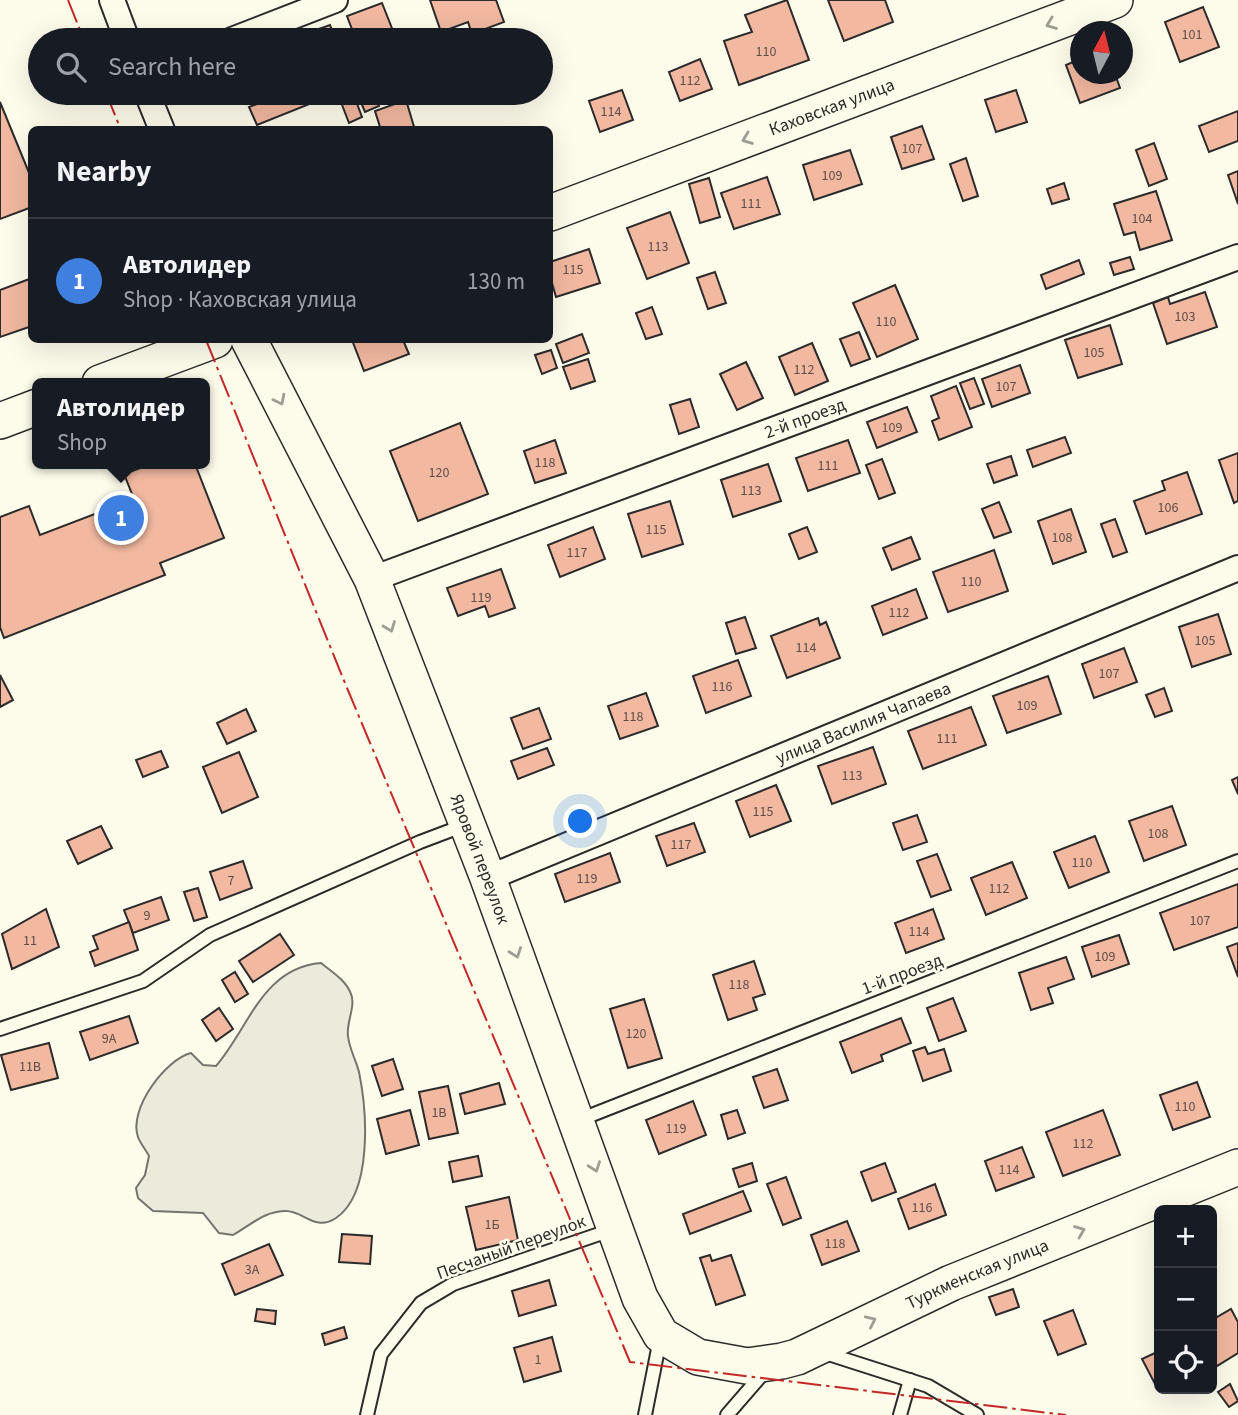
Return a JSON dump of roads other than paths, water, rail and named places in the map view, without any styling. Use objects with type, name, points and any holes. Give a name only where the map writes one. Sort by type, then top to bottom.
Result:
[{"type":"main road","name":"Каховская улица","points":[[553,212],[1115,0]]},
{"type":"main road","points":[[113,378],[207,343]]},
{"type":"main road","name":"Яровой переулок","points":[[251,343],[372,579],[488,878],[578,1120],[640,1298],[661,1335],[698,1357],[714,1362]]},
{"type":"main road","points":[[0,421],[32,409]]},
{"type":"main road","name":"Туркменская улица","points":[[714,1362],[747,1366],[772,1363],[811,1349],[951,1283],[1238,1167]]},
{"type":"street","points":[[112,0],[122,28]]},
{"type":"street","points":[[263,28],[335,0]]},
{"type":"street","points":[[152,105],[160,126]]},
{"type":"street","name":"2-й проезд","points":[[372,579],[1238,257]]},
{"type":"street","name":"улица Василия Чапаева","points":[[488,878],[1238,568]]},
{"type":"lane","points":[[0,1029],[143,981],[209,935],[420,842],[466,825]]},
{"type":"lane","name":"1-й проезд","points":[[578,1120],[1238,861]]},
{"type":"lane","name":"Песчаный переулок","points":[[367,1415],[381,1354],[421,1303],[453,1284],[617,1228]]},
{"type":"lane","points":[[645,1415],[661,1335]]},
{"type":"lane","points":[[811,1349],[910,1380],[941,1393],[976,1415]]},
{"type":"lane","points":[[727,1415],[772,1363]]},
{"type":"lane","points":[[900,1415],[910,1380]]},
{"type":"place","name":"Автолидер","points":[[121,518]]}]
